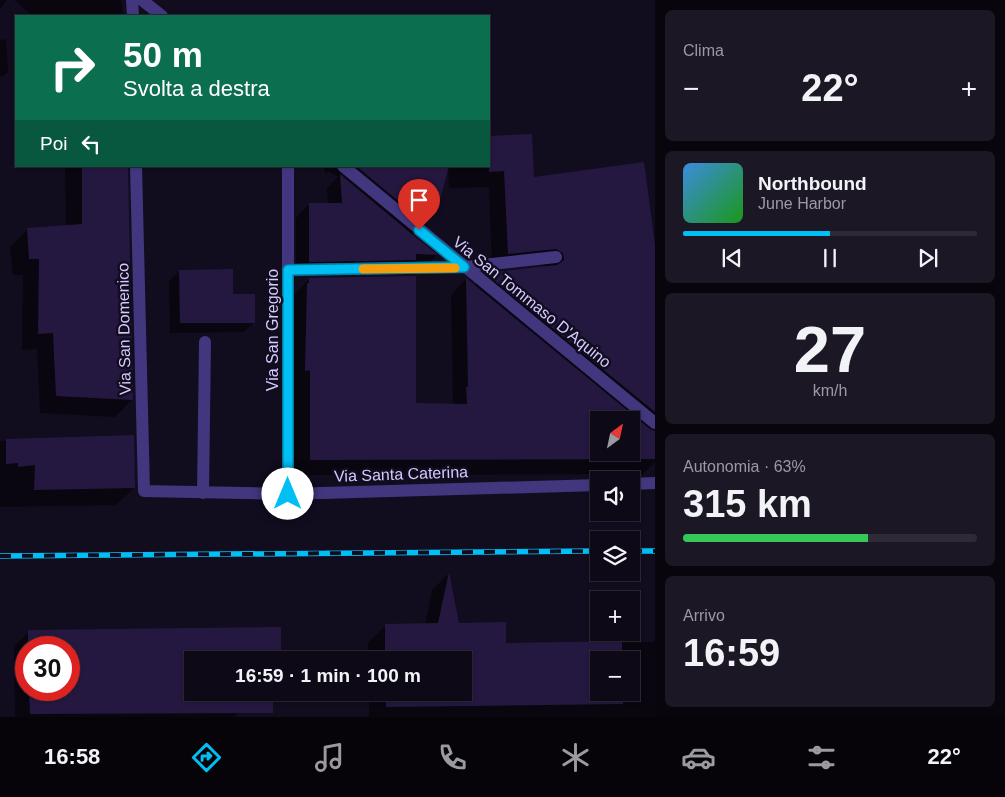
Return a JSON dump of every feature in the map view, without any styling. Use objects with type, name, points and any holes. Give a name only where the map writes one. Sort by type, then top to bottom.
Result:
[{"type":"street","points":[[132,0],[133,15]]},
{"type":"street","points":[[142,0],[161,15]]},
{"type":"street","name":"Via San Domenico","points":[[136,167],[144,491]]},
{"type":"street","name":"Via San Gregorio","points":[[288,167],[288,494]]},
{"type":"street","name":"Via San Tommaso D'Aquino","points":[[344,167],[655,423]]},
{"type":"street","points":[[288,270],[464,267],[556,257]]},
{"type":"street","points":[[203,493],[205,342]]},
{"type":"street","points":[[640,484],[655,483]]},
{"type":"street","name":"Via Santa Caterina","points":[[144,491],[288,494],[590,485]]},
{"type":"building","points":[[532,134],[534,177],[644,162],[655,245],[655,412],[485,273],[557,265],[564,260],[563,253],[556,249],[508,254],[504,171],[489,172],[490,136]]},
{"type":"building","points":[[82,167],[128,167],[133,400],[56,396],[53,333],[38,334],[39,259],[29,259],[27,228],[82,224]]},
{"type":"building","points":[[357,167],[449,167],[437,211],[425,223]]},
{"type":"building","points":[[340,174],[438,255],[416,254],[416,260],[309,262],[309,203],[342,203]]},
{"type":"building","points":[[233,269],[233,294],[255,294],[255,323],[180,323],[179,270]]},
{"type":"building","points":[[416,276],[416,403],[467,404],[466,278],[628,411],[590,411],[590,459],[310,460],[310,370],[305,371],[307,283],[309,283],[309,278]]},
{"type":"building","points":[[640,421],[655,431],[655,459],[640,459]]},
{"type":"building","points":[[134,435],[135,488],[34,490],[35,465],[18,467],[18,463],[6,464],[6,439]]},
{"type":"building","points":[[449,572],[459,623],[506,622],[506,643],[622,641],[622,651],[590,651],[590,701],[623,701],[623,704],[386,707],[386,701],[472,701],[472,651],[385,651],[385,624],[438,623]]},
{"type":"building","points":[[281,627],[281,651],[184,651],[184,701],[273,701],[273,713],[30,714],[29,701],[80,701],[80,636],[28,636],[28,630]]},
{"type":"railway","points":[[0,556],[590,551]]},
{"type":"railway","points":[[640,551],[655,551]]},
{"type":"slow traffic","points":[[363,269],[455,268]]},
{"type":"route","points":[[288,494],[288,270],[464,267],[419,230]]}]
